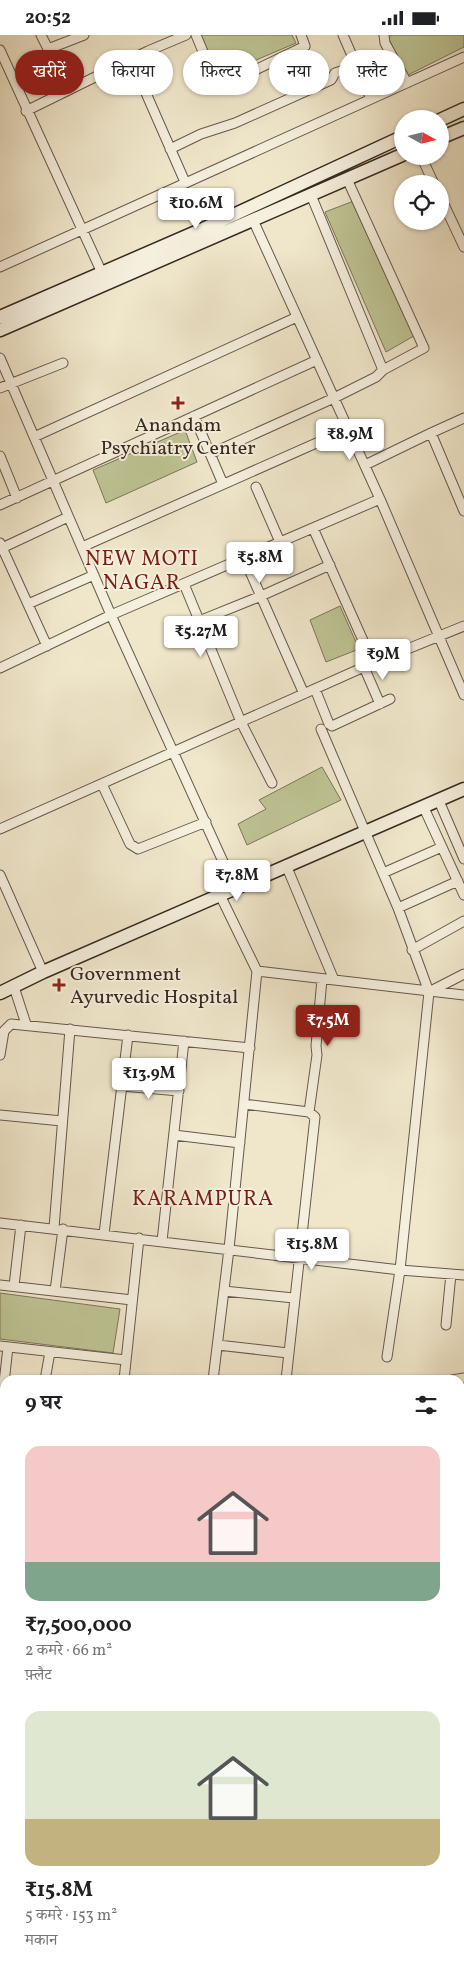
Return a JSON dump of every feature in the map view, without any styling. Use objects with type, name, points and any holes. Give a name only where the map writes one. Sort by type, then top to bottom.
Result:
[{"type":"main road","points":[[449,116],[464,109]]},
{"type":"main road","points":[[449,134],[464,128]]},
{"type":"main road","points":[[0,317],[203,229],[394,141]]},
{"type":"main road","points":[[0,330],[394,158]]},
{"type":"main road","points":[[0,993],[286,865],[424,808],[464,789]]},
{"type":"street","points":[[41,35],[48,49],[84,35]]},
{"type":"street","points":[[152,50],[186,35]]},
{"type":"street","points":[[196,35],[218,88],[305,46],[301,35]]},
{"type":"street","points":[[343,35],[349,50]]},
{"type":"street","points":[[384,35],[386,43],[407,83]]},
{"type":"street","points":[[0,50],[26,111],[102,273]]},
{"type":"street","points":[[0,267],[464,57]]},
{"type":"street","points":[[170,149],[201,134],[235,123],[331,80],[335,73],[339,72]]},
{"type":"street","points":[[26,111],[59,95]]},
{"type":"street","points":[[147,95],[185,182]]},
{"type":"street","points":[[368,95],[370,99]]},
{"type":"street","points":[[210,454],[334,398],[376,377],[383,370],[424,348],[347,179]]},
{"type":"street","points":[[311,195],[383,370]]},
{"type":"street","points":[[449,215],[464,247]]},
{"type":"street","points":[[253,220],[380,499],[464,695]]},
{"type":"street","points":[[34,437],[297,317]]},
{"type":"street","points":[[0,358],[111,615],[235,888]]},
{"type":"street","points":[[0,505],[317,359]]},
{"type":"street","points":[[0,388],[63,363]]},
{"type":"street","points":[[194,417],[223,484]]},
{"type":"street","points":[[364,465],[464,418]]},
{"type":"street","points":[[82,547],[348,429]]},
{"type":"street","points":[[431,433],[464,511]]},
{"type":"street","points":[[0,456],[17,498]]},
{"type":"street","points":[[256,487],[280,542]]},
{"type":"street","points":[[0,668],[111,615],[380,499]]},
{"type":"street","points":[[47,646],[1,545],[68,517]]},
{"type":"street","points":[[313,528],[330,565],[368,665],[380,704]]},
{"type":"street","points":[[244,558],[304,694]]},
{"type":"street","points":[[199,621],[330,565]]},
{"type":"street","points":[[28,604],[94,575]]},
{"type":"street","points":[[184,584],[241,722],[272,783]]},
{"type":"street","points":[[0,829],[368,665],[464,626]]},
{"type":"street","points":[[315,689],[332,726],[390,699]]},
{"type":"street","points":[[321,729],[398,908],[429,992],[400,1270],[387,1357]]},
{"type":"street","points":[[102,784],[130,844],[138,849],[206,822]]},
{"type":"street","points":[[439,801],[460,836],[464,859]]},
{"type":"street","points":[[424,808],[464,895]]},
{"type":"street","points":[[383,873],[442,847]]},
{"type":"street","points":[[286,865],[334,981]]},
{"type":"street","points":[[0,875],[44,972]]},
{"type":"street","points":[[398,908],[458,881]]},
{"type":"street","points":[[214,1375],[229,1249],[257,971],[220,895]]},
{"type":"street","points":[[412,950],[464,921]]},
{"type":"street","points":[[257,971],[464,995]]},
{"type":"street","points":[[429,992],[464,974]]},
{"type":"street","points":[[309,1112],[317,1055],[316,1046],[322,979]]},
{"type":"street","points":[[14,987],[26,1024]]},
{"type":"street","points":[[0,1055],[5,1027],[11,1024],[250,1048]]},
{"type":"street","points":[[55,1291],[62,1121],[70,1029]]},
{"type":"street","points":[[104,1234],[128,1035]]},
{"type":"street","points":[[162,1241],[184,1041]]},
{"type":"street","points":[[122,1086],[178,1091]]},
{"type":"street","points":[[244,1104],[309,1112],[315,1117],[286,1375]]},
{"type":"street","points":[[0,1115],[62,1121]]},
{"type":"street","points":[[174,1135],[240,1143]]},
{"type":"street","points":[[0,1223],[400,1270],[464,1275]]},
{"type":"street","points":[[14,1286],[21,1225]]},
{"type":"street","points":[[124,1375],[139,1238]]},
{"type":"street","points":[[446,1325],[451,1274]]},
{"type":"street","points":[[0,1285],[132,1300]]},
{"type":"street","points":[[224,1291],[294,1298]]},
{"type":"street","points":[[218,1345],[288,1353]]},
{"type":"street","points":[[3,1375],[4,1347],[126,1360]]},
{"type":"street","points":[[46,1375],[50,1352]]},
{"type":"green space","points":[[202,35],[292,35],[296,43],[280,50],[269,50],[269,55],[259,59],[259,50],[199,50],[193,39]]},
{"type":"green space","points":[[392,35],[464,35],[464,47],[406,76],[405,50],[394,50],[388,37]]},
{"type":"green space","points":[[359,199],[419,333],[386,352],[325,212]]},
{"type":"green space","points":[[185,430],[197,462],[106,503],[93,470]]},
{"type":"green space","points":[[340,606],[359,649],[326,662],[310,620]]},
{"type":"green space","points":[[322,767],[341,800],[247,845],[238,824],[266,809],[259,800]]},
{"type":"green space","points":[[0,1293],[120,1309],[113,1353],[0,1339]]},
{"type":"place","name":"Anandam Psychiatry Center","points":[[178,403]]},
{"type":"place","name":"Government Ayurvedic Hospital","points":[[59,985]]},
{"type":"district","name":"NEW MOTI NAGAR","points":[[142,570]]},
{"type":"district","name":"KARAMPURA","points":[[203,1198]]}]
